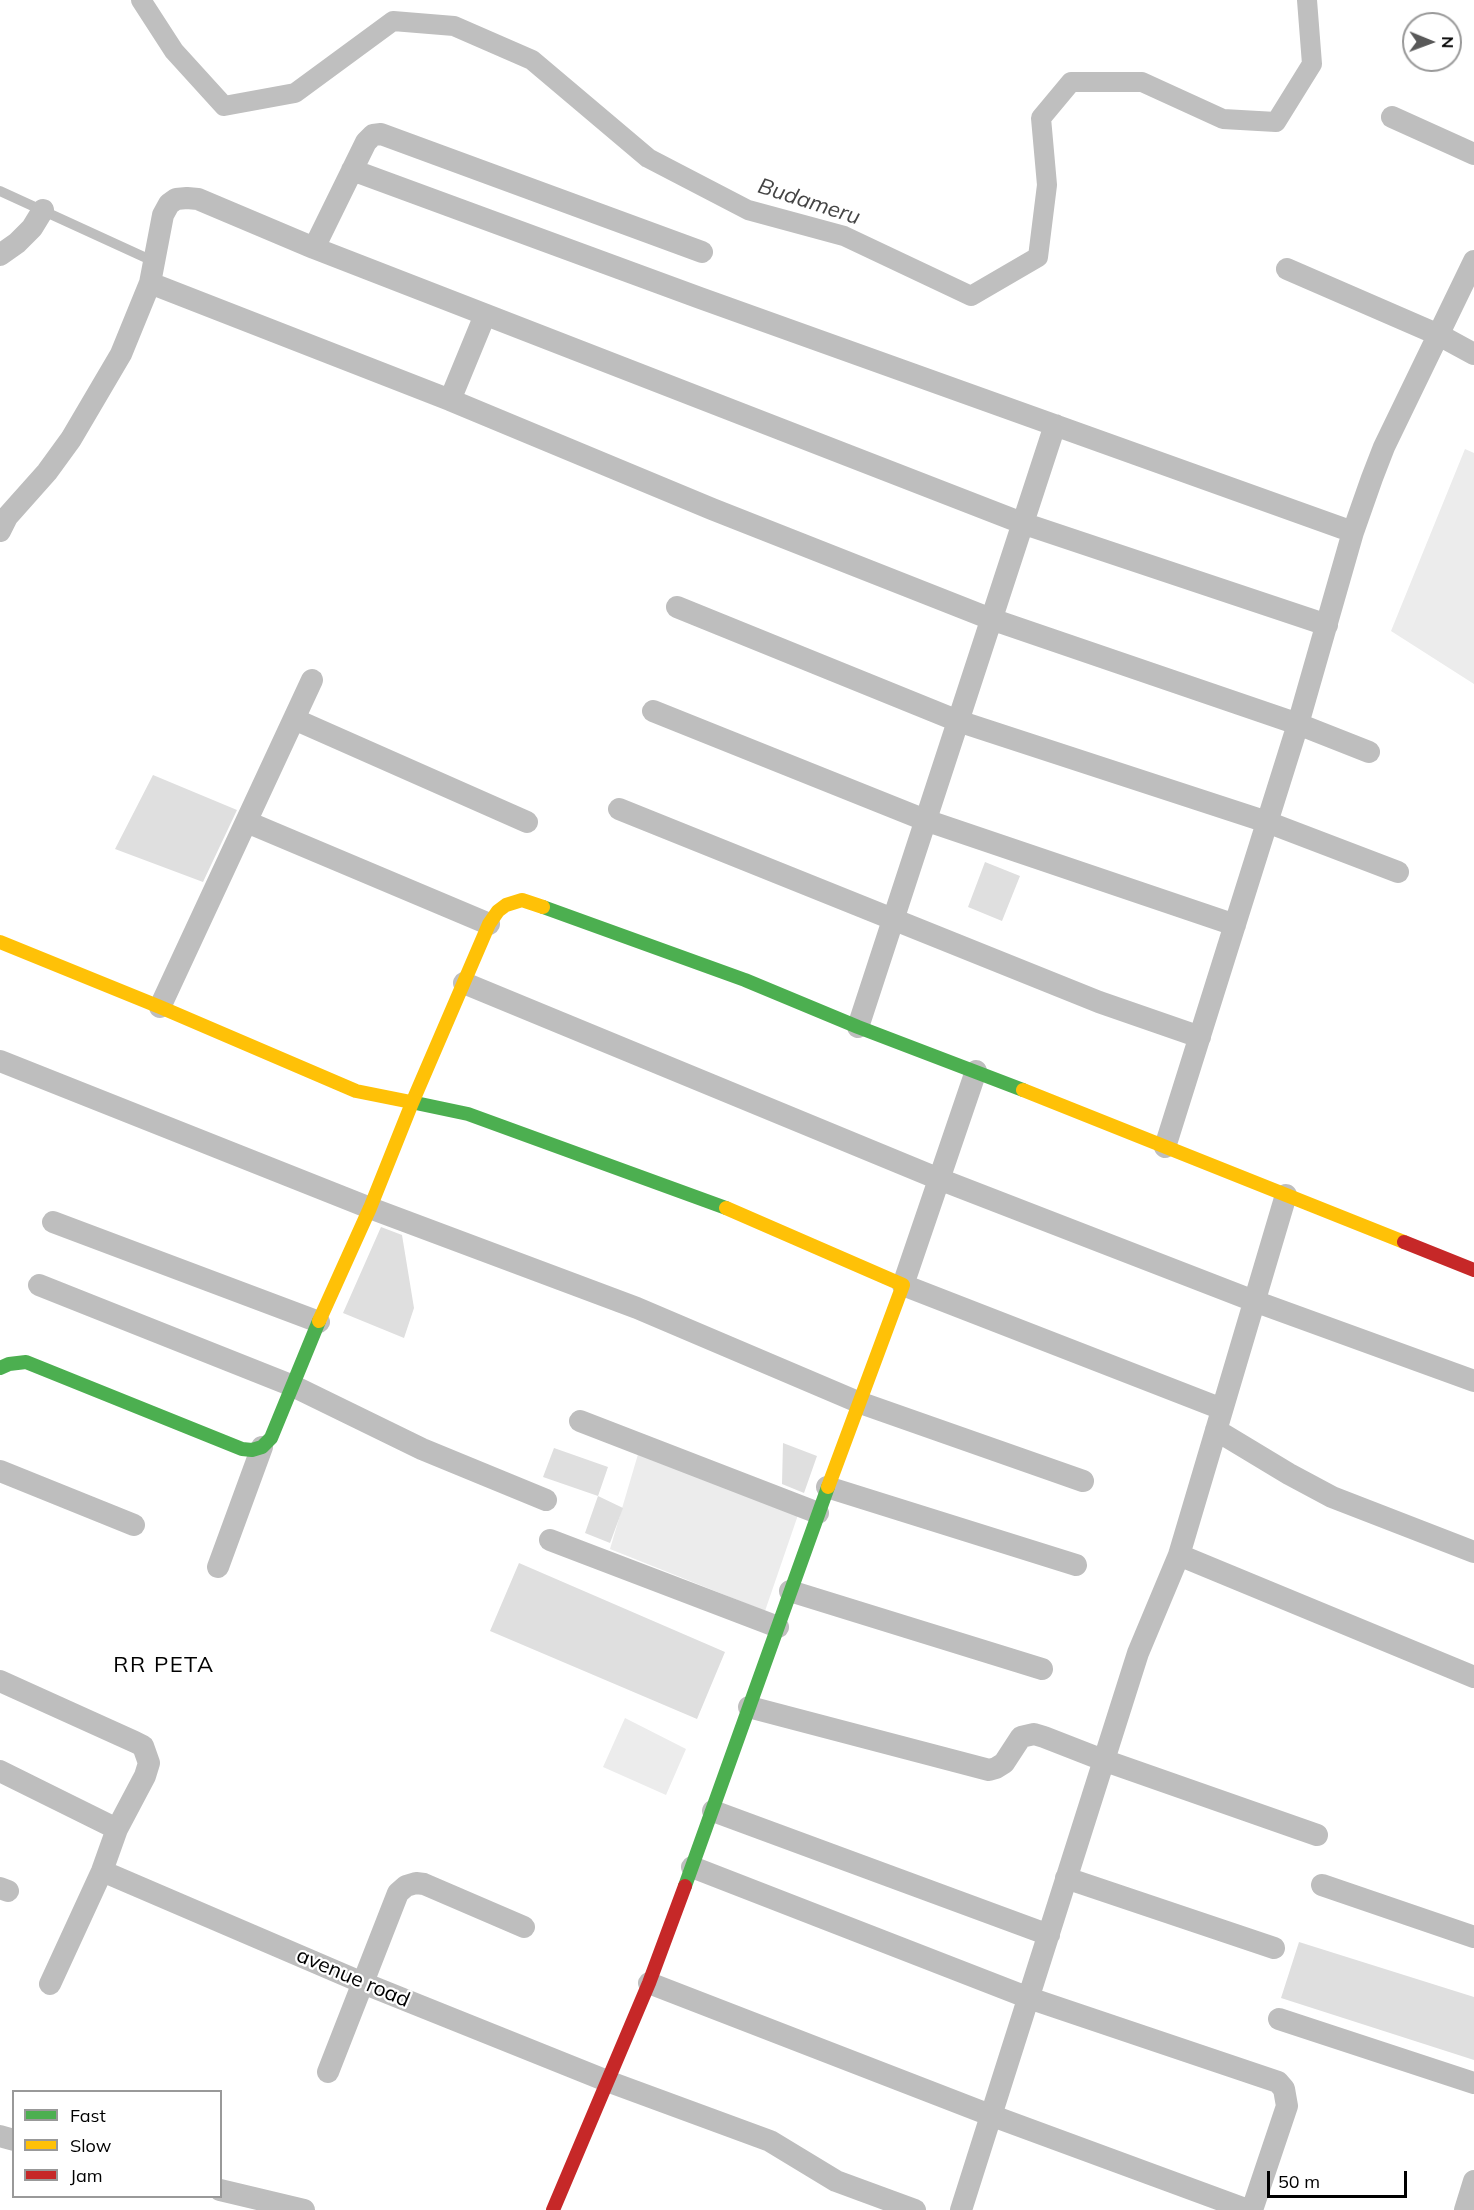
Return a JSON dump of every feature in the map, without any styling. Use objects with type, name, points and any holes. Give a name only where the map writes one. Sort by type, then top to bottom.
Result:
[{"type":"street","points":[[1392,117],[1474,154]]},
{"type":"street","points":[[314,248],[366,142],[373,135],[388,136],[702,252]]},
{"type":"street","points":[[352,170],[688,294],[1353,532]]},
{"type":"street","points":[[0,531],[16,506],[47,472],[87,413],[121,354],[152,272],[163,215],[169,204],[176,199],[198,199],[314,248],[1023,524],[1327,625]]},
{"type":"street","points":[[0,255],[32,228],[43,210]]},
{"type":"street","points":[[1165,1147],[1298,724],[1353,532],[1384,447],[1474,262]]},
{"type":"street","points":[[1287,269],[1439,335],[1474,354]]},
{"type":"street","points":[[152,272],[450,400],[723,513],[991,619],[1298,724],[1369,752]]},
{"type":"street","points":[[450,400],[485,315]]},
{"type":"street","points":[[858,1027],[1055,425]]},
{"type":"street","points":[[677,607],[958,721],[1267,822],[1398,873]]},
{"type":"street","points":[[160,1006],[312,680]]},
{"type":"street","points":[[653,711],[925,820],[1235,925]]},
{"type":"street","points":[[294,719],[527,822]]},
{"type":"street","points":[[619,809],[1099,1002],[1200,1037]]},
{"type":"street","points":[[247,822],[489,924]]},
{"type":"street","points":[[218,1568],[262,1447],[276,1428],[489,924],[498,911],[513,902],[522,900],[533,903],[745,980],[858,1027],[976,1071],[1474,1270]]},
{"type":"street","points":[[0,942],[160,1006],[356,1091],[468,1114],[721,1206],[1219,1420],[1289,1474],[1332,1497],[1474,1552]]},
{"type":"street","points":[[464,983],[939,1179],[1254,1301],[1474,1381]]},
{"type":"street","points":[[0,1061],[370,1208],[637,1308],[858,1402],[1083,1481]]},
{"type":"street","points":[[553,2210],[649,1983],[692,1868],[827,1487],[903,1285],[976,1071]]},
{"type":"street","points":[[961,2210],[1138,1653],[1179,1555],[1286,1195]]},
{"type":"street","points":[[53,1222],[319,1322]]},
{"type":"street","points":[[39,1285],[293,1386],[422,1449],[546,1500]]},
{"type":"street","points":[[0,1368],[9,1364],[27,1362],[242,1449],[252,1450],[262,1447]]},
{"type":"street","points":[[580,1421],[818,1513]]},
{"type":"street","points":[[0,1471],[134,1525]]},
{"type":"street","points":[[827,1487],[1076,1565]]},
{"type":"street","points":[[550,1540],[778,1627]]},
{"type":"street","points":[[1179,1555],[1474,1677]]},
{"type":"street","points":[[790,1591],[1042,1669]]},
{"type":"street","points":[[0,1681],[143,1746],[149,1763],[145,1776],[117,1829],[102,1870],[50,1984]]},
{"type":"street","points":[[749,1707],[980,1769],[996,1768],[1004,1763],[1017,1740],[1034,1734],[1317,1834]]},
{"type":"street","points":[[0,1771],[117,1829]]},
{"type":"street","points":[[712,1811],[1048,1935]]},
{"type":"street","points":[[649,1983],[990,2115],[1250,2210],[1287,2106],[1284,2089],[1278,2082],[1029,1998],[692,1868]]},
{"type":"street","name":"avenue road","points":[[102,1870],[363,1983],[607,2081],[770,2141],[836,2181],[915,2210]]},
{"type":"street","points":[[1066,1878],[1274,1948]]},
{"type":"street","points":[[328,2072],[398,1893],[406,1886],[416,1883],[423,1884],[524,1927]]},
{"type":"street","points":[[1322,1885],[1474,1937]]},
{"type":"street","points":[[1279,2019],[1474,2083]]},
{"type":"street","points":[[1465,2210],[1474,2181]]},
{"type":"street","points":[[222,2190],[304,2210]]},
{"type":"lane","points":[[0,191],[43,210],[152,272]]},
{"type":"shaded area","points":[[1465,449],[1474,453],[1474,684],[1391,631]]},
{"type":"shaded area","points":[[644,1434],[798,1515],[765,1611],[610,1549]]},
{"type":"shaded area","points":[[625,1718],[686,1749],[666,1795],[603,1767]]},
{"type":"building","points":[[153,775],[237,810],[203,882],[115,849]]},
{"type":"building","points":[[985,862],[1020,876],[1002,921],[968,907]]},
{"type":"building","points":[[381,1227],[402,1235],[414,1308],[404,1338],[343,1313]]},
{"type":"building","points":[[783,1443],[817,1456],[804,1493],[782,1484]]},
{"type":"building","points":[[554,1448],[608,1467],[598,1496],[543,1477]]},
{"type":"building","points":[[598,1496],[623,1508],[610,1543],[585,1533]]},
{"type":"building","points":[[519,1563],[725,1652],[697,1719],[490,1631]]},
{"type":"building","points":[[1299,1942],[1474,1997],[1474,2060],[1281,1998]]},
{"type":"waterway","name":"Budameru","points":[[141,0],[174,51],[224,106],[295,93],[393,21],[454,26],[532,60],[648,158],[748,210],[844,236],[971,296],[1038,257],[1047,185],[1041,118],[1071,82],[1142,82],[1223,119],[1276,122],[1312,64],[1307,0]]},
{"type":"traffic: fast","points":[[543,907],[745,980],[858,1027],[1023,1090]]},
{"type":"traffic: fast","points":[[411,1102],[468,1114],[726,1208]]},
{"type":"traffic: fast","points":[[0,1368],[9,1364],[26,1362],[242,1449],[252,1450],[262,1447],[271,1438],[319,1321]]},
{"type":"traffic: fast","points":[[685,1886],[828,1487]]},
{"type":"traffic: slow","points":[[319,1321],[370,1208],[412,1103],[489,924],[498,911],[506,905],[522,900],[543,907]]},
{"type":"traffic: slow","points":[[0,942],[160,1007],[356,1091],[411,1102]]},
{"type":"traffic: slow","points":[[1023,1090],[1404,1242]]},
{"type":"traffic: slow","points":[[726,1208],[903,1285],[828,1487]]},
{"type":"traffic: jam","points":[[1404,1242],[1474,1270]]},
{"type":"traffic: jam","points":[[553,2210],[649,1983],[685,1886]]},
{"type":"district","name":"RR PETA","points":[[164,1665]]}]
